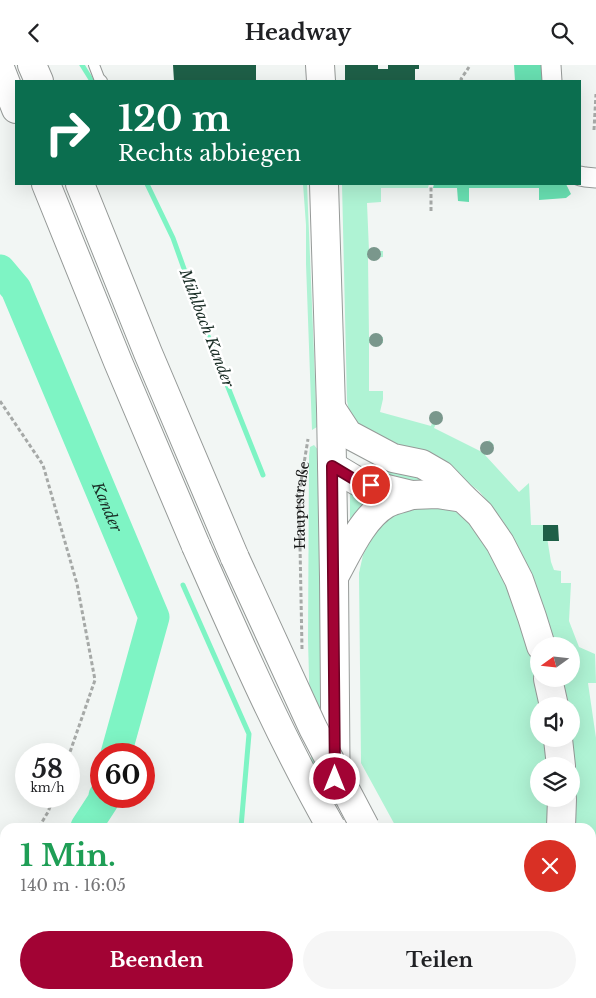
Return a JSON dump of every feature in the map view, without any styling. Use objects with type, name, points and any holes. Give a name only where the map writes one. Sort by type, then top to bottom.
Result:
[{"type":"main road","points":[[32,65],[39,80]]},
{"type":"main road","points":[[320,65],[321,80]]},
{"type":"main road","points":[[0,68],[15,106]]},
{"type":"main road","points":[[46,185],[118,362],[196,546],[273,715],[317,804],[329,823]]},
{"type":"main road","points":[[80,185],[148,353],[235,558],[313,728],[363,823]]},
{"type":"main road","name":"Hauptstraße","points":[[324,185],[331,408],[336,823]]},
{"type":"main road","points":[[331,408],[348,434],[393,458],[422,464],[441,475],[480,514],[500,543],[519,580],[538,637]]},
{"type":"main road","points":[[332,466],[347,462],[393,458]]},
{"type":"main road","points":[[332,466],[357,481],[412,495],[437,494],[463,498]]},
{"type":"main road","points":[[334,577],[365,523],[386,504],[412,495]]},
{"type":"main road","points":[[561,823],[562,807]]},
{"type":"street","points":[[551,65],[552,80]]},
{"type":"street","points":[[581,175],[596,178]]},
{"type":"lane","points":[[94,65],[100,79]]},
{"type":"path","points":[[462,80],[469,67]]},
{"type":"path","points":[[594,130],[596,94]]},
{"type":"path","points":[[431,211],[432,185]]},
{"type":"path","points":[[0,401],[43,465],[77,584],[95,680],[73,743]]},
{"type":"path","name":"Hauptstraße","points":[[302,651],[299,494],[308,437]]},
{"type":"path","points":[[41,823],[50,808]]},
{"type":"green space","points":[[514,65],[543,65],[543,80],[515,80]]},
{"type":"green space","points":[[303,185],[307,185],[317,427],[312,430],[306,264]]},
{"type":"green space","points":[[342,185],[429,185],[428,188],[381,188],[381,202],[367,203],[369,251],[383,251],[383,257],[368,258],[369,337],[383,337],[383,343],[369,343],[369,391],[383,391],[380,412],[431,426],[435,414],[440,415],[434,428],[482,452],[489,440],[494,445],[485,455],[519,492],[529,483],[531,525],[545,525],[554,570],[561,571],[561,583],[571,583],[569,621],[575,637],[550,637],[522,557],[503,521],[479,491],[447,467],[366,438],[350,415],[347,401]]},
{"type":"green space","points":[[434,185],[566,185],[571,194],[566,198],[539,200],[539,188],[469,188],[469,202],[458,201],[457,188],[433,188]]},
{"type":"green space","points":[[314,445],[319,451],[324,823],[313,823],[308,640],[310,447]]},
{"type":"green space","points":[[377,467],[413,471],[440,487],[359,471],[364,468]]},
{"type":"green space","points":[[350,492],[381,496],[350,527]]},
{"type":"green space","points":[[446,507],[473,521],[483,530],[530,639],[530,687],[542,687],[543,697],[530,697],[530,747],[551,747],[552,757],[530,757],[530,807],[554,807],[554,823],[394,823],[361,763],[359,573],[363,555],[377,528],[392,515],[407,508]]},
{"type":"green space","points":[[580,647],[595,654],[596,683],[588,683],[596,738],[596,823],[574,823],[574,807],[580,807],[580,757],[573,757],[572,747],[580,747],[580,697],[564,697],[562,687],[580,687]]},
{"type":"building","points":[[173,65],[256,65],[256,80],[174,80]]},
{"type":"building","points":[[345,65],[378,65],[378,69],[388,69],[388,65],[419,65],[419,69],[415,69],[415,80],[345,80]]},
{"type":"building","points":[[543,525],[558,525],[559,541],[543,541]]},
{"type":"waterway","name":"Mühlbach Kander","points":[[82,65],[91,80]]},
{"type":"waterway","name":"Mühlbach Kander","points":[[147,185],[173,238],[212,347],[263,475]]},
{"type":"waterway","name":"Kander","points":[[0,270],[16,289],[154,617],[119,743]]},
{"type":"waterway","name":"Mühlbach Kander","points":[[183,585],[249,734],[241,823]]},
{"type":"waterway","name":"Kander","points":[[89,823],[98,808]]},
{"type":"route","points":[[335,779],[332,466],[357,481],[371,485]]}]
